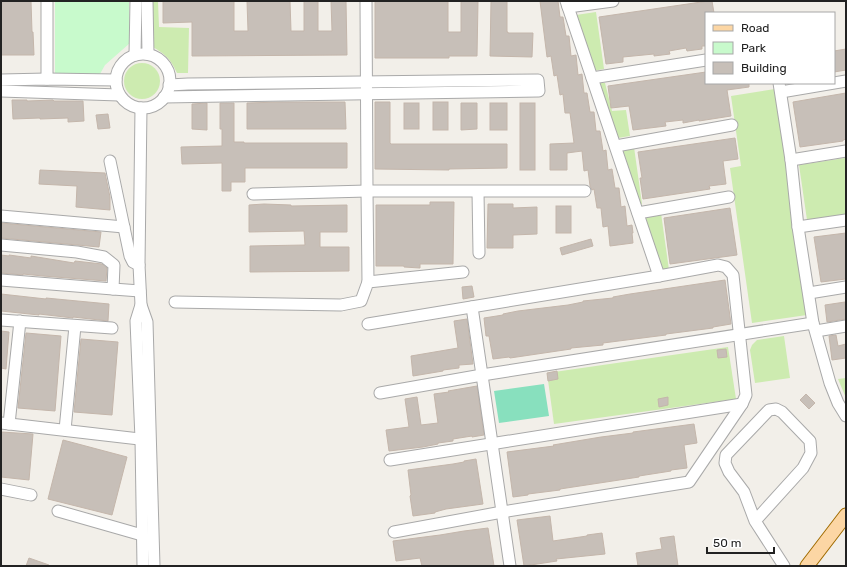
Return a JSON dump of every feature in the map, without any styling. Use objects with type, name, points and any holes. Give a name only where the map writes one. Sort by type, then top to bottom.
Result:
[{"type":"main road","points":[[807,566],[846,515]]},
{"type":"street","points":[[47,1],[47,79]]},
{"type":"street","points":[[135,55],[136,1]]},
{"type":"street","points":[[147,1],[148,54]]},
{"type":"street","points":[[175,302],[341,305],[361,300],[368,282],[366,1]]},
{"type":"street","points":[[613,1],[567,4],[659,276]]},
{"type":"street","points":[[148,54],[160,60],[168,72],[168,92],[158,104],[141,108],[132,106],[125,102],[119,94],[116,80],[118,69],[125,60],[135,55],[148,54]]},
{"type":"street","points":[[592,78],[705,60]]},
{"type":"street","points":[[1,80],[116,80]]},
{"type":"street","points":[[164,97],[366,93],[538,92],[538,80],[169,85]]},
{"type":"street","points":[[835,82],[846,81]]},
{"type":"street","points":[[818,84],[780,88],[792,160],[798,226],[814,327],[830,383],[838,403],[846,416]]},
{"type":"street","points":[[1,91],[119,94]]},
{"type":"street","points":[[141,108],[139,265],[140,305],[136,321],[154,566]]},
{"type":"street","points":[[616,146],[732,125]]},
{"type":"street","points":[[792,160],[846,151]]},
{"type":"street","points":[[110,161],[130,256],[133,262],[139,265]]},
{"type":"street","points":[[253,194],[367,191],[585,191]]},
{"type":"street","points":[[478,192],[479,253]]},
{"type":"street","points":[[638,214],[729,196]]},
{"type":"street","points":[[1,216],[124,228]]},
{"type":"street","points":[[798,226],[846,220]]},
{"type":"street","points":[[1,245],[77,252],[104,257],[114,265],[113,289]]},
{"type":"street","points":[[368,324],[718,266],[726,267],[733,275],[746,395],[742,404],[689,482],[502,512],[394,532]]},
{"type":"street","points":[[368,282],[463,272]]},
{"type":"street","points":[[1,280],[140,291]]},
{"type":"street","points":[[809,293],[846,287]]},
{"type":"street","points":[[472,307],[510,566]]},
{"type":"street","points":[[1,320],[112,328]]},
{"type":"street","points":[[20,321],[5,423],[145,440]]},
{"type":"street","points":[[65,430],[75,326]]},
{"type":"street","points":[[380,393],[482,375],[739,335],[814,327],[846,326]]},
{"type":"street","points":[[390,460],[742,404]]},
{"type":"street","points":[[755,521],[803,468],[811,453],[810,441],[782,412],[776,409],[769,410],[726,456],[725,463],[729,472],[744,492],[755,521],[784,566]]},
{"type":"street","points":[[143,566],[142,535],[145,440]]},
{"type":"street","points":[[1,489],[31,495]]},
{"type":"street","points":[[58,511],[142,535]]},
{"type":"green space","points":[[55,1],[129,1],[130,43],[105,65],[100,74],[55,74]]},
{"type":"green space","points":[[150,1],[158,1],[159,27],[189,28],[188,73],[177,73],[172,63],[166,56],[150,45]]},
{"type":"green space","points":[[596,12],[604,69],[593,71],[576,15]]},
{"type":"green space","points":[[142,63],[155,68],[160,81],[155,94],[142,99],[129,94],[124,81],[129,68]]},
{"type":"green space","points":[[598,83],[605,83],[612,111],[626,110],[630,136],[618,138]]},
{"type":"green space","points":[[775,89],[807,315],[752,323],[730,168],[741,166],[731,96]]},
{"type":"green space","points":[[634,147],[642,204],[639,205],[620,150]]},
{"type":"green space","points":[[845,158],[846,214],[807,220],[799,165]]},
{"type":"green space","points":[[661,213],[669,270],[662,271],[643,217]]},
{"type":"green space","points":[[784,336],[790,378],[755,383],[750,350],[752,345],[757,340]]},
{"type":"green space","points":[[728,347],[736,399],[554,424],[547,373]]},
{"type":"green space","points":[[846,378],[846,398],[838,379]]},
{"type":"green space","points":[[544,384],[549,416],[499,423],[494,391]]},
{"type":"building","points":[[1,1],[31,1],[34,55],[1,55]]},
{"type":"building","points":[[163,1],[234,1],[234,31],[248,31],[247,1],[290,1],[291,31],[304,31],[304,1],[318,1],[318,31],[332,31],[331,1],[346,1],[347,55],[192,56],[192,22],[163,23]]},
{"type":"building","points":[[375,1],[448,1],[448,32],[461,32],[461,1],[478,1],[477,56],[449,56],[449,58],[375,58]]},
{"type":"building","points":[[491,1],[507,1],[508,33],[533,33],[532,57],[490,56]]},
{"type":"building","points":[[540,1],[558,1],[560,17],[563,17],[566,36],[569,36],[571,56],[576,55],[578,75],[582,74],[584,93],[587,93],[590,112],[594,112],[596,131],[600,131],[603,151],[606,150],[608,170],[612,169],[615,188],[619,188],[621,207],[625,206],[627,226],[632,225],[633,243],[610,246],[608,226],[603,227],[601,208],[597,208],[594,189],[592,190],[590,186],[588,170],[584,171],[582,151],[567,153],[567,170],[550,170],[550,144],[574,143],[570,113],[565,113],[563,94],[560,95],[557,75],[554,76],[551,56],[547,57]]},
{"type":"building","points":[[708,1],[712,1],[714,12],[705,12],[705,46],[702,46],[702,49],[687,51],[686,48],[669,51],[670,54],[623,57],[623,62],[606,64],[599,17]]},
{"type":"building","points":[[846,49],[846,70],[835,72],[835,51]]},
{"type":"building","points":[[705,72],[705,84],[749,84],[749,87],[727,90],[731,116],[683,123],[683,120],[665,122],[666,126],[633,130],[629,106],[611,108],[608,86]]},
{"type":"building","points":[[846,93],[846,139],[843,141],[800,147],[793,102]]},
{"type":"building","points":[[12,100],[83,101],[84,121],[68,122],[68,118],[13,119]]},
{"type":"building","points":[[345,102],[346,129],[247,129],[247,103]]},
{"type":"building","points":[[375,102],[390,102],[391,144],[507,144],[507,168],[449,170],[375,169]]},
{"type":"building","points":[[433,102],[448,102],[448,130],[433,130]]},
{"type":"building","points":[[207,103],[207,130],[192,129],[192,104]]},
{"type":"building","points":[[220,103],[234,103],[234,142],[347,143],[347,168],[245,168],[245,182],[231,182],[231,191],[222,191],[222,163],[182,164],[181,147],[222,146],[222,129],[220,129]]},
{"type":"building","points":[[404,103],[419,103],[419,129],[404,129]]},
{"type":"building","points":[[461,103],[477,103],[477,129],[461,130]]},
{"type":"building","points":[[490,103],[507,103],[507,130],[490,130]]},
{"type":"building","points":[[520,103],[535,103],[535,170],[520,170]]},
{"type":"building","points":[[108,114],[110,128],[98,129],[96,115]]},
{"type":"building","points":[[735,138],[738,159],[723,161],[726,184],[709,186],[710,189],[643,199],[640,178],[642,178],[638,152]]},
{"type":"building","points":[[40,170],[105,173],[110,197],[110,210],[76,207],[77,186],[39,184]]},
{"type":"building","points":[[430,202],[454,202],[453,264],[420,264],[420,268],[404,266],[376,266],[376,205],[430,205]]},
{"type":"building","points":[[264,204],[291,206],[347,205],[347,232],[320,232],[320,247],[349,247],[349,271],[250,272],[250,246],[305,245],[304,231],[249,232],[249,205]]},
{"type":"building","points":[[488,204],[513,204],[513,208],[537,207],[537,234],[513,235],[513,248],[487,248]]},
{"type":"building","points":[[556,206],[571,206],[571,233],[556,233]]},
{"type":"building","points":[[730,208],[737,255],[670,264],[664,218]]},
{"type":"building","points":[[1,223],[101,232],[99,247],[1,238]]},
{"type":"building","points":[[846,233],[846,279],[821,282],[814,237]]},
{"type":"building","points":[[591,239],[593,246],[562,255],[560,248]]},
{"type":"building","points":[[1,255],[31,258],[31,256],[74,263],[75,261],[102,264],[107,268],[106,281],[1,273]]},
{"type":"building","points":[[725,280],[731,324],[666,335],[603,343],[603,345],[493,359],[489,336],[486,336],[484,318],[518,311],[568,305],[583,301],[613,298],[630,294]]},
{"type":"building","points":[[472,286],[474,297],[463,299],[462,287]]},
{"type":"building","points":[[1,294],[109,304],[108,321],[1,311]]},
{"type":"building","points":[[845,302],[846,319],[827,322],[825,305]]},
{"type":"building","points":[[467,319],[473,364],[459,365],[459,368],[413,376],[411,356],[458,348],[454,321]]},
{"type":"building","points":[[1,331],[9,332],[6,369],[1,368]]},
{"type":"building","points":[[26,333],[61,336],[55,411],[18,408]]},
{"type":"building","points":[[836,335],[838,346],[846,344],[846,358],[832,360],[829,336]]},
{"type":"building","points":[[81,339],[118,342],[112,415],[74,412]]},
{"type":"building","points":[[726,349],[727,357],[718,358],[717,350]]},
{"type":"building","points":[[557,371],[558,379],[548,381],[547,373]]},
{"type":"building","points":[[477,386],[484,435],[453,439],[453,441],[423,447],[389,451],[386,430],[409,427],[405,399],[417,397],[421,425],[438,423],[434,394]]},
{"type":"building","points":[[806,394],[815,403],[809,409],[800,400]]},
{"type":"building","points":[[668,397],[668,405],[659,407],[658,399]]},
{"type":"building","points":[[694,424],[697,443],[684,445],[687,468],[513,497],[507,452]]},
{"type":"building","points":[[1,432],[33,434],[29,480],[1,477]]},
{"type":"building","points":[[63,440],[127,457],[112,515],[48,499]]},
{"type":"building","points":[[476,459],[483,504],[446,509],[435,513],[413,516],[408,470],[453,464]]},
{"type":"building","points":[[550,516],[553,541],[602,533],[605,554],[556,559],[557,561],[524,566],[517,520]]},
{"type":"building","points":[[488,528],[494,566],[422,566],[420,558],[396,561],[393,541]]},
{"type":"building","points":[[674,536],[678,566],[638,566],[636,553],[662,549],[660,538]]},
{"type":"building","points":[[29,558],[49,565],[49,566],[26,566]]}]
